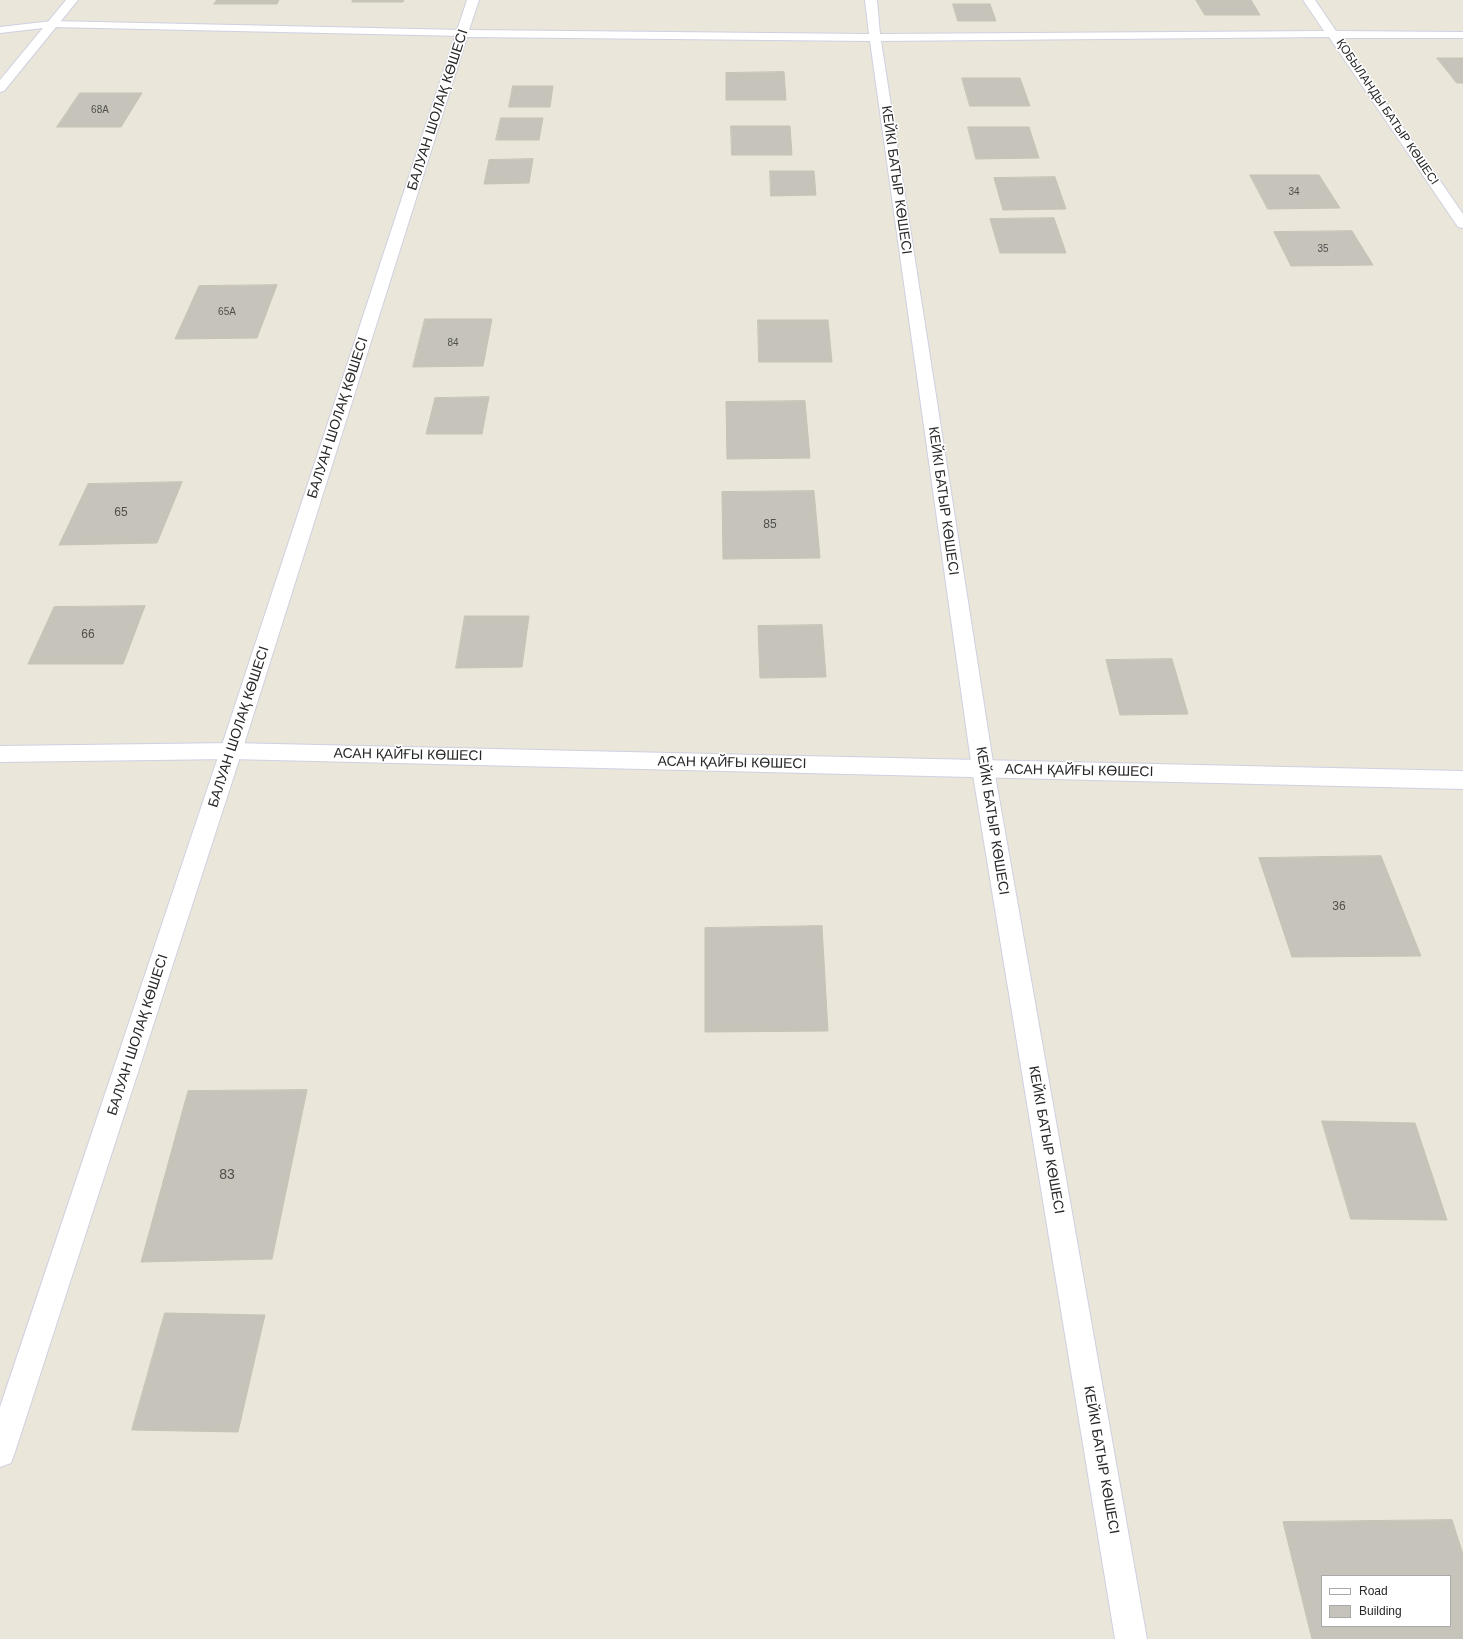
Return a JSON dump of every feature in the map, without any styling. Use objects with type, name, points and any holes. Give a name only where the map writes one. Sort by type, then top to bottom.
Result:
[{"type":"street","points":[[0,88],[72,0]]},
{"type":"street","name":"БАЛУАН ШОЛАҚ КӨШЕСІ","points":[[0,1452],[231,751],[473,0]]},
{"type":"street","name":"КЕЙКІ БАТЫР КӨШЕСІ","points":[[871,0],[875,38],[983,769],[1131,1639]]},
{"type":"street","name":"ҚОБЫЛАНДЫ БАТЫР КӨШЕСІ","points":[[1309,0],[1334,34],[1463,224]]},
{"type":"street","points":[[0,30],[52,24],[463,33],[875,38],[1463,34]]},
{"type":"street","name":"АСАН ҚАЙҒЫ КӨШЕСІ","points":[[0,754],[231,751],[1463,780]]},
{"type":"building","points":[[217,0],[279,0],[277,4],[214,4]]},
{"type":"building","points":[[353,0],[404,0],[403,2],[352,2]]},
{"type":"building","points":[[1196,0],[1251,0],[1260,15],[1205,15]]},
{"type":"building","points":[[953,4],[990,4],[996,21],[958,21]]},
{"type":"building","points":[[1437,58],[1463,58],[1463,83],[1457,83]]},
{"type":"building","points":[[784,72],[786,100],[726,100],[726,73]]},
{"type":"building","points":[[962,78],[1020,78],[1030,106],[970,106]]},
{"type":"building","points":[[513,86],[553,86],[550,107],[509,107]]},
{"type":"building","points":[[80,93],[142,93],[121,127],[57,127]]},
{"type":"building","points":[[501,118],[543,118],[539,140],[496,140]]},
{"type":"building","points":[[731,126],[790,126],[792,155],[732,155]]},
{"type":"building","points":[[968,127],[1029,127],[1039,158],[976,159]]},
{"type":"building","points":[[533,159],[529,183],[484,184],[489,160]]},
{"type":"building","points":[[770,171],[814,171],[816,195],[771,196]]},
{"type":"building","points":[[1250,175],[1319,175],[1340,208],[1268,209]]},
{"type":"building","points":[[1055,177],[1066,209],[1003,210],[994,178]]},
{"type":"building","points":[[1054,218],[1066,253],[1000,253],[990,219]]},
{"type":"building","points":[[1352,231],[1373,265],[1291,266],[1274,232]]},
{"type":"building","points":[[277,285],[257,338],[175,339],[199,286]]},
{"type":"building","points":[[425,319],[492,319],[483,366],[413,367]]},
{"type":"building","points":[[758,320],[828,320],[832,362],[759,362]]},
{"type":"building","points":[[489,397],[482,434],[426,434],[435,398]]},
{"type":"building","points":[[805,401],[810,458],[727,459],[726,402]]},
{"type":"building","points":[[182,482],[157,543],[59,545],[88,484]]},
{"type":"building","points":[[814,491],[820,558],[723,559],[722,492]]},
{"type":"building","points":[[145,606],[123,664],[28,664],[54,607]]},
{"type":"building","points":[[465,616],[529,616],[522,667],[456,668]]},
{"type":"building","points":[[822,625],[826,677],[760,678],[758,626]]},
{"type":"building","points":[[1172,659],[1188,714],[1120,715],[1106,660]]},
{"type":"building","points":[[1381,856],[1421,956],[1292,957],[1259,858]]},
{"type":"building","points":[[822,926],[828,1031],[705,1032],[705,928]]},
{"type":"building","points":[[307,1090],[272,1259],[141,1262],[188,1091]]},
{"type":"building","points":[[1322,1121],[1415,1123],[1447,1220],[1351,1219]]},
{"type":"building","points":[[165,1313],[265,1315],[238,1432],[132,1430]]},
{"type":"building","points":[[1452,1520],[1463,1554],[1463,1639],[1312,1639],[1283,1522]]}]
